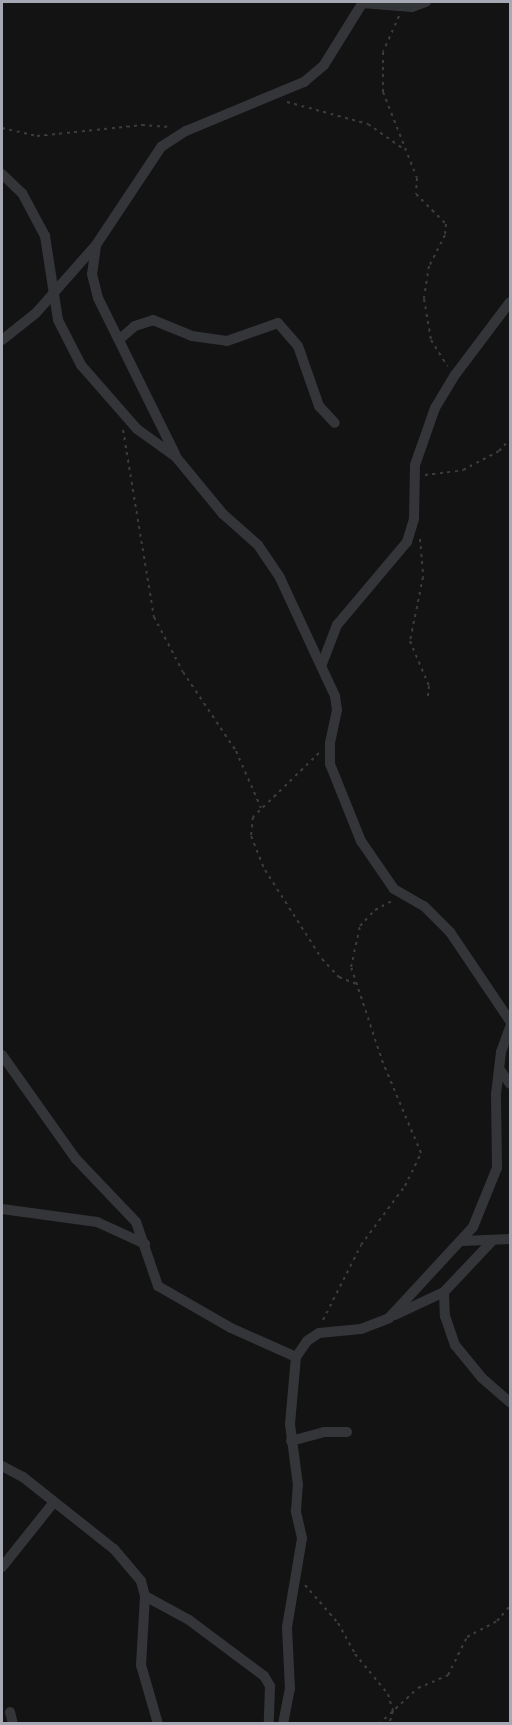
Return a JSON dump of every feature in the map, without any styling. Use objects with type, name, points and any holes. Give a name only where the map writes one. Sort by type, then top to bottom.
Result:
[{"type":"street","points":[[2,340],[36,313],[96,245],[161,147],[186,131],[303,82],[324,65],[362,2],[412,7],[426,2]]},
{"type":"street","points":[[2,174],[14,183],[37,217],[45,236],[56,288],[58,320],[64,336],[81,365],[120,413],[176,457]]},
{"type":"street","points":[[96,245],[94,285],[121,338],[147,403],[176,457],[223,514],[271,561],[322,664],[337,710],[330,743],[330,764],[346,811],[375,863],[401,895],[424,906],[450,932],[510,1028],[501,1052],[496,1094],[496,1168],[486,1202],[462,1241],[389,1317]]},
{"type":"street","points":[[322,664],[337,625],[401,553],[414,519],[413,476],[435,408],[455,375],[510,302]]},
{"type":"street","points":[[121,338],[135,326],[153,320],[192,336],[227,341],[278,323],[298,346],[318,406],[335,423]]},
{"type":"street","points":[[2,1055],[76,1159],[136,1222],[145,1244],[150,1271],[158,1286],[239,1333],[296,1356]]},
{"type":"street","points":[[500,1070],[510,1084]]},
{"type":"street","points":[[2,1209],[98,1222],[145,1244]]},
{"type":"street","points":[[462,1241],[510,1239]]},
{"type":"street","points":[[283,1724],[290,1689],[287,1628],[302,1538],[296,1511],[297,1485],[291,1441],[296,1356],[307,1341],[319,1333],[361,1329],[444,1292],[493,1240]]},
{"type":"street","points":[[444,1292],[445,1316],[455,1345],[483,1378],[510,1402]]},
{"type":"street","points":[[291,1441],[324,1432],[347,1432]]},
{"type":"street","points":[[2,1466],[23,1477],[114,1549],[141,1581],[145,1596],[139,1650],[143,1680],[158,1724]]},
{"type":"street","points":[[2,1567],[54,1502]]},
{"type":"street","points":[[145,1596],[189,1620],[264,1677],[270,1686],[269,1724]]},
{"type":"street","points":[[10,1712],[13,1724]]},
{"type":"path","points":[[412,7],[393,23],[382,58],[383,92],[396,118],[417,178],[416,194],[446,224],[445,235],[429,266],[424,299],[431,340],[455,375]]},
{"type":"path","points":[[267,97],[368,124],[406,151]]},
{"type":"path","points":[[2,128],[38,136],[153,124],[186,131]]},
{"type":"path","points":[[120,413],[154,617],[183,672],[236,751],[261,808]]},
{"type":"path","points":[[413,476],[463,470],[499,451],[510,440]]},
{"type":"path","points":[[414,519],[424,567],[410,641],[429,686],[428,696]]},
{"type":"path","points":[[330,743],[253,817],[251,836],[265,870],[330,970],[356,984]]},
{"type":"path","points":[[319,1333],[330,1300],[360,1245],[405,1186],[421,1153],[407,1112],[383,1063],[351,967],[360,926],[375,910],[401,895]]},
{"type":"path","points":[[296,1573],[317,1603],[347,1636],[355,1654],[380,1680],[393,1711],[389,1724]]},
{"type":"path","points":[[379,1724],[418,1688],[448,1675],[467,1637],[497,1621],[510,1606]]}]
